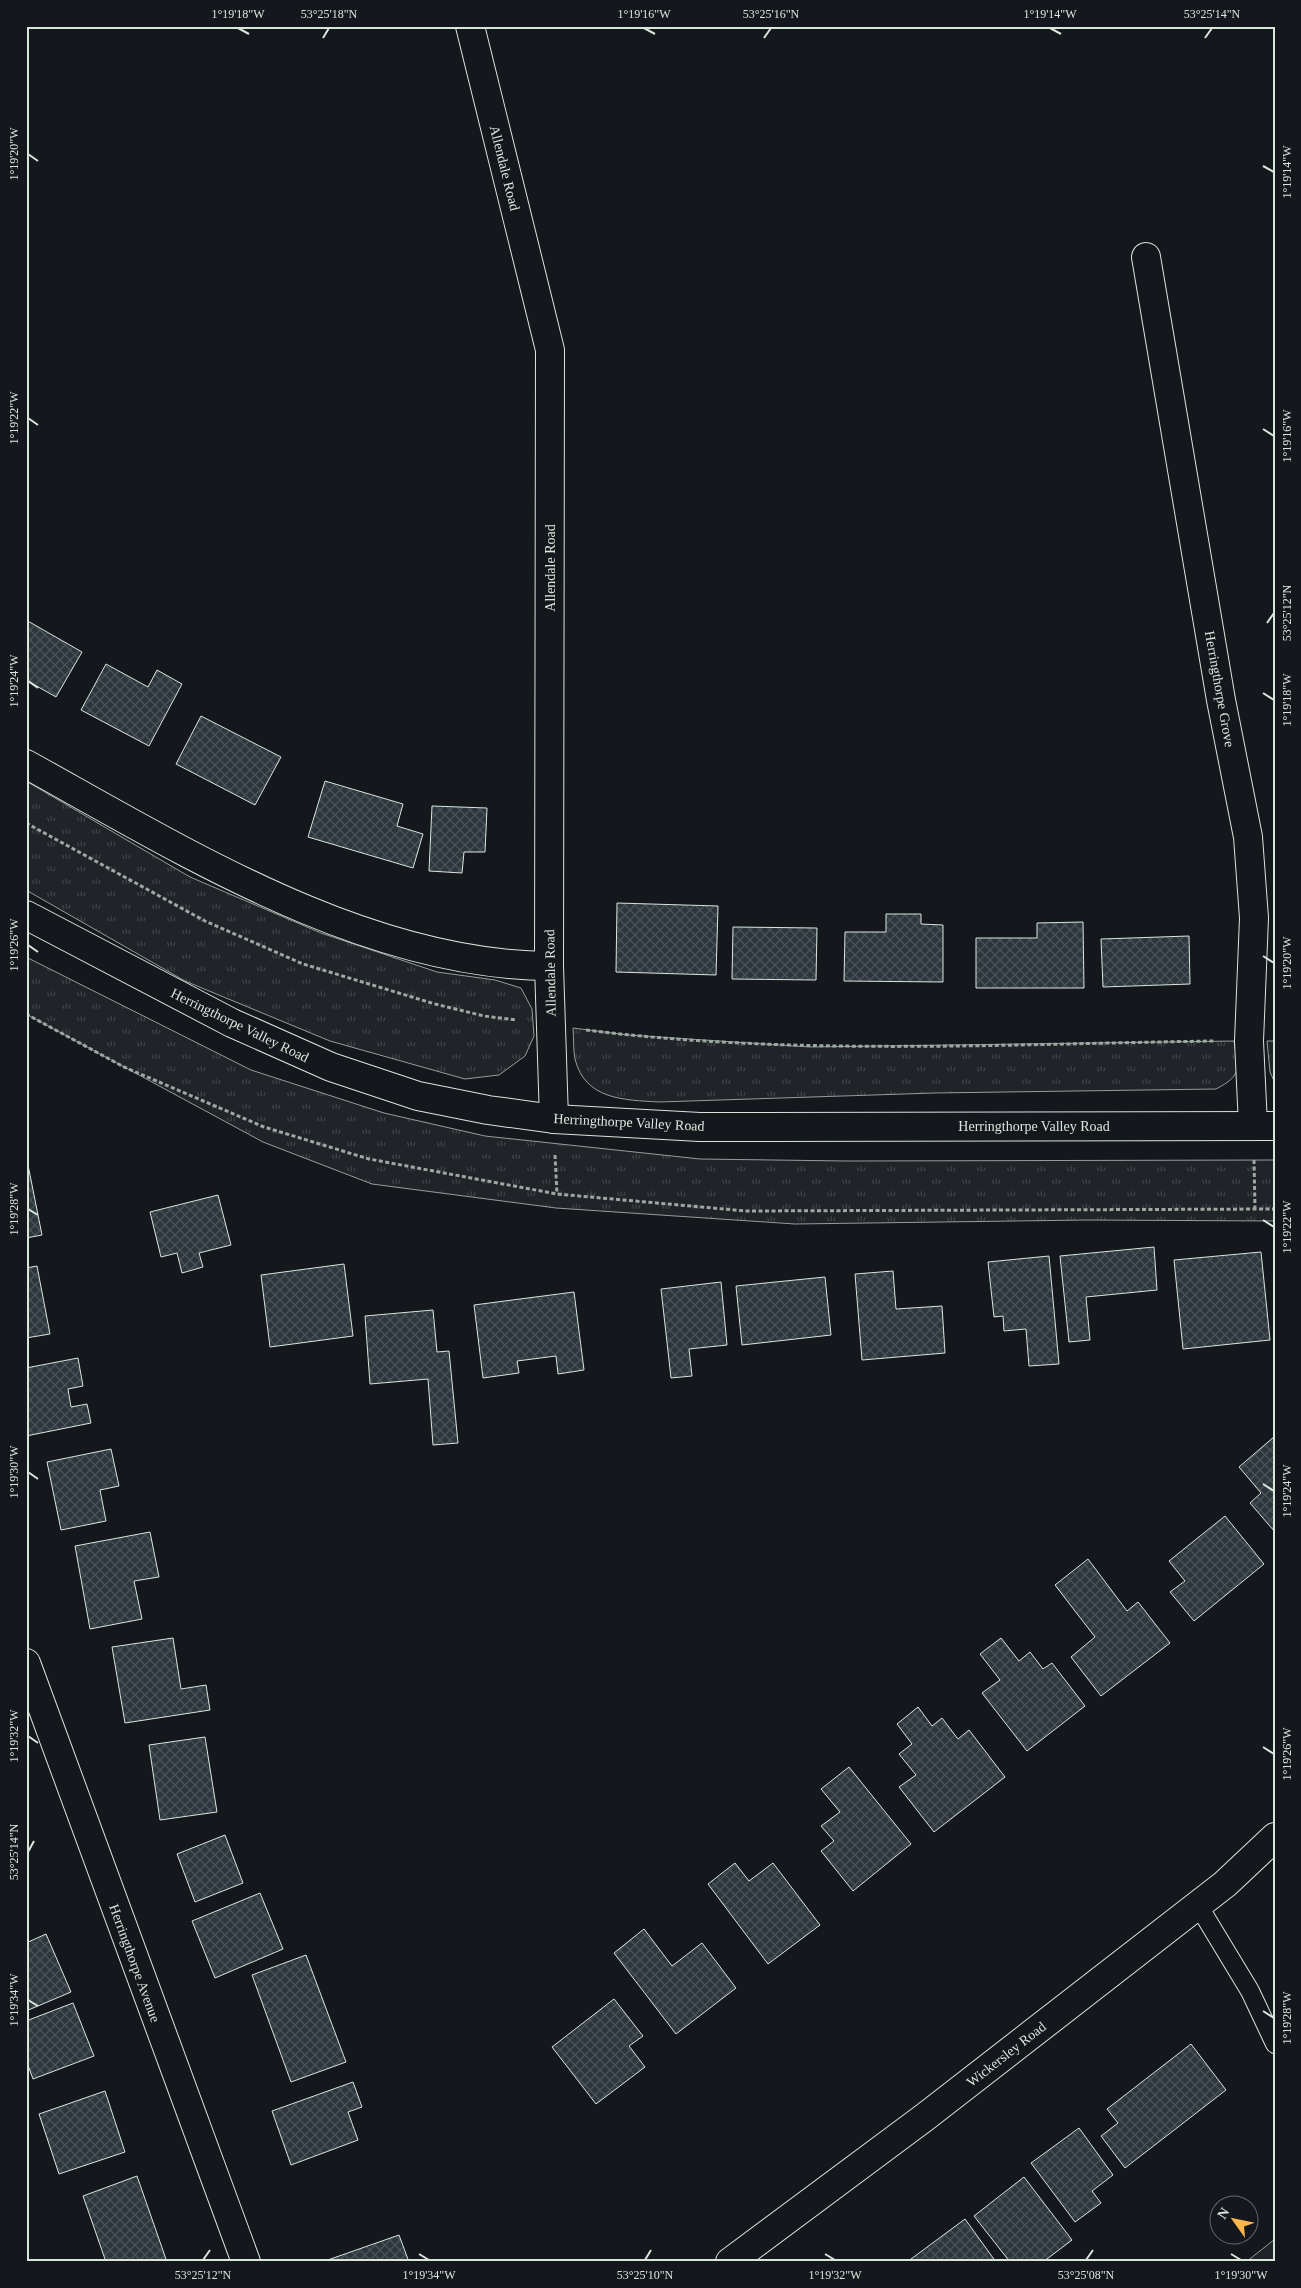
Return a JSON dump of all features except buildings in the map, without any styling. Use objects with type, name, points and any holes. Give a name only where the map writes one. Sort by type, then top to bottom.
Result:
[{"type":"street","name":"Allendale Road","points":[[470,26],[550,350],[549,966],[554,1118]]},
{"type":"street","name":"Herringthorpe Grove","points":[[1146,257],[1221,700],[1248,837],[1254,918],[1249,1041],[1264,1125]]},
{"type":"street","points":[[26,764],[210,866],[299,906],[372,934],[451,955],[519,966],[549,966]]},
{"type":"street","name":"Herringthorpe Valley Road","points":[[26,915],[232,1023],[331,1068],[418,1096],[488,1110],[554,1118],[700,1128],[1264,1125]]},
{"type":"street","name":"Herringthorpe Avenue","points":[[26,1663],[246,2262]]},
{"type":"street","name":"Wickersley Road","points":[[730,2262],[924,2118],[1225,1884],[1275,1837]]},
{"type":"lane","points":[[1198,1905],[1250,1991],[1275,2044]]},
{"type":"path","points":[[26,823],[205,921],[303,964],[435,1004],[484,1016],[628,1035],[810,1047],[1249,1041]]},
{"type":"path","points":[[26,1014],[124,1067],[264,1127],[369,1159],[556,1194],[746,1211],[1275,1209]]},
{"type":"path","points":[[1255,1210],[1264,1125]]},
{"type":"green space","points":[[26,781],[190,877],[321,933],[437,972],[495,980],[521,988],[532,1009],[534,1036],[525,1056],[499,1075],[465,1079],[330,1041],[185,981],[26,890]]},
{"type":"green space","points":[[26,957],[251,1070],[384,1113],[485,1136],[700,1159],[847,1161],[1275,1160],[1275,1221],[1087,1220],[795,1224],[556,1208],[372,1184],[263,1142],[26,1014]]},
{"type":"green space","points":[[573,1028],[628,1035],[810,1047],[1234,1041],[1237,1070],[1231,1080],[1216,1089],[934,1093],[659,1102],[633,1100],[608,1095],[588,1083],[580,1073],[575,1059]]},
{"type":"green space","points":[[1267,1041],[1275,1041],[1275,1083],[1270,1072]]},
{"type":"green space","points":[[1275,2239],[1275,2262],[1246,2262]]}]
